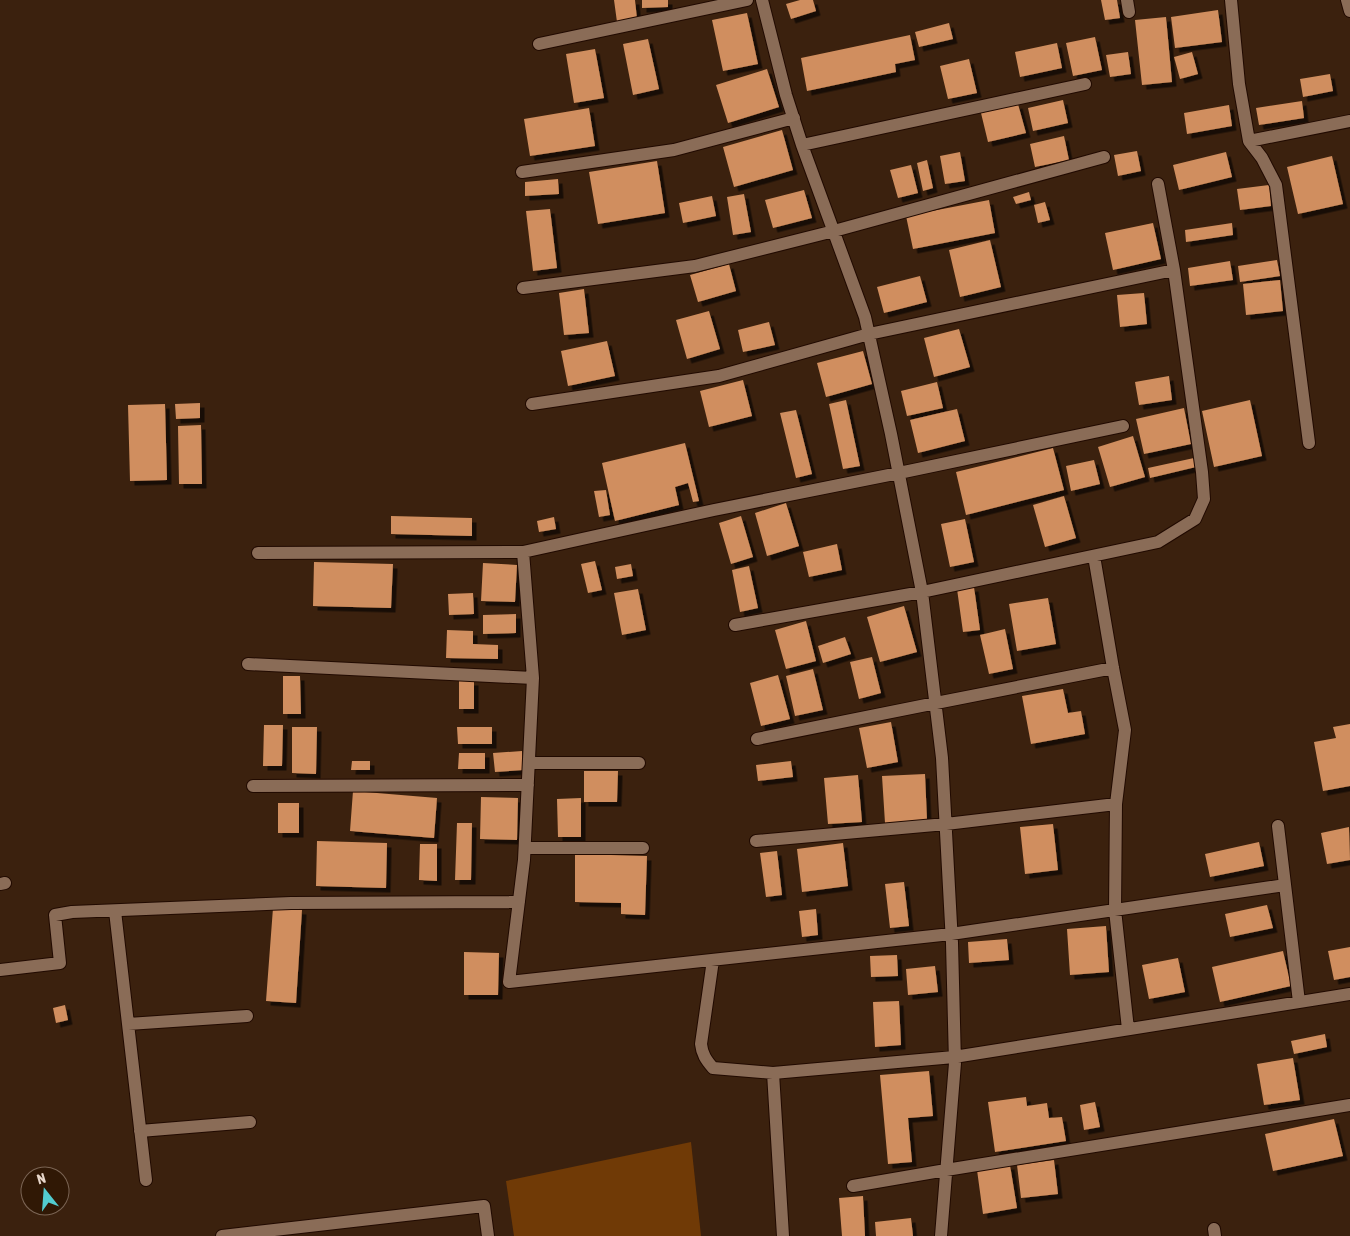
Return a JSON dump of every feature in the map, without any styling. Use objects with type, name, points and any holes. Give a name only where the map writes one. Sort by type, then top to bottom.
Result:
[{"type":"street","points":[[540,44],[747,0]]},
{"type":"street","points":[[762,0],[786,95],[802,145],[865,317],[899,473],[922,592],[942,758],[951,934],[954,1057],[941,1236]]},
{"type":"street","points":[[1231,0],[1239,84],[1249,141],[1262,158],[1276,185],[1309,442]]},
{"type":"street","points":[[1348,0],[1350,11]]},
{"type":"street","points":[[802,145],[1085,84]]},
{"type":"street","points":[[522,172],[674,150],[794,118]]},
{"type":"street","points":[[1249,141],[1350,121]]},
{"type":"street","points":[[523,288],[695,266],[834,231],[1104,157]]},
{"type":"street","points":[[735,625],[922,592],[1158,542],[1195,519],[1204,500],[1202,472],[1174,270],[1158,184]]},
{"type":"street","points":[[532,404],[720,376],[869,334],[1174,270]]},
{"type":"street","points":[[258,553],[523,552],[714,510],[1123,426]]},
{"type":"street","points":[[523,552],[533,678],[525,848],[508,982],[951,934],[1285,886]]},
{"type":"street","points":[[1094,556],[1112,668],[1125,730],[1116,804],[1115,910],[1128,1029]]},
{"type":"street","points":[[248,664],[533,678]]},
{"type":"street","points":[[757,740],[1112,668]]},
{"type":"street","points":[[529,763],[639,763]]},
{"type":"street","points":[[253,786],[528,785]]},
{"type":"street","points":[[756,841],[946,824],[1116,804]]},
{"type":"street","points":[[1278,826],[1299,1002]]},
{"type":"street","points":[[525,848],[643,848]]},
{"type":"street","points":[[0,970],[60,963],[55,915],[72,912],[292,903],[519,902]]},
{"type":"street","points":[[115,911],[146,1180]]},
{"type":"street","points":[[713,960],[701,1044],[702,1053],[713,1068],[773,1073],[954,1057],[1350,994]]},
{"type":"street","points":[[128,1024],[247,1016]]},
{"type":"street","points":[[773,1073],[783,1236]]},
{"type":"street","points":[[853,1186],[1350,1105]]},
{"type":"street","points":[[140,1131],[250,1122]]},
{"type":"street","points":[[222,1236],[484,1206],[488,1236]]},
{"type":"shaded area","points":[[691,1142],[701,1236],[514,1236],[506,1181]]},
{"type":"building","points":[[614,0],[635,0],[637,19],[617,22]]},
{"type":"building","points":[[642,0],[668,0],[668,7],[642,8]]},
{"type":"building","points":[[800,0],[813,0],[816,11],[791,19],[786,4]]},
{"type":"building","points":[[1101,0],[1117,0],[1120,18],[1105,20]]},
{"type":"building","points":[[1218,10],[1222,42],[1175,48],[1171,17]]},
{"type":"building","points":[[747,13],[758,64],[723,71],[712,20]]},
{"type":"building","points":[[1166,17],[1172,82],[1142,85],[1135,20]]},
{"type":"building","points":[[949,23],[953,39],[919,47],[915,32]]},
{"type":"building","points":[[910,35],[915,60],[895,64],[896,72],[807,91],[801,58]]},
{"type":"building","points":[[1095,37],[1102,70],[1073,76],[1066,43]]},
{"type":"building","points":[[648,39],[659,89],[633,95],[623,44]]},
{"type":"building","points":[[1057,43],[1062,68],[1020,77],[1015,52]]},
{"type":"building","points":[[595,49],[604,98],[574,103],[566,54]]},
{"type":"building","points":[[1128,52],[1131,74],[1110,77],[1106,55]]},
{"type":"building","points":[[1192,52],[1198,74],[1180,79],[1174,57]]},
{"type":"building","points":[[969,59],[977,93],[948,99],[940,66]]},
{"type":"building","points":[[767,69],[779,107],[728,123],[716,85]]},
{"type":"building","points":[[1330,74],[1333,91],[1303,97],[1300,79]]},
{"type":"building","points":[[1063,100],[1068,123],[1033,131],[1028,108]]},
{"type":"building","points":[[1302,101],[1304,118],[1259,125],[1256,108]]},
{"type":"building","points":[[1018,104],[1026,133],[988,142],[981,113]]},
{"type":"building","points":[[1229,105],[1232,126],[1187,134],[1184,113]]},
{"type":"building","points":[[589,108],[595,146],[530,156],[524,119]]},
{"type":"building","points":[[782,130],[793,170],[734,187],[723,147]]},
{"type":"building","points":[[1064,136],[1069,160],[1035,167],[1030,144]]},
{"type":"building","points":[[1137,151],[1141,171],[1118,176],[1114,155]]},
{"type":"building","points":[[960,152],[965,181],[945,184],[940,156]]},
{"type":"building","points":[[1226,152],[1232,177],[1179,190],[1173,165]]},
{"type":"building","points":[[1332,156],[1343,204],[1298,214],[1287,167]]},
{"type":"building","points":[[927,160],[933,188],[923,191],[917,163]]},
{"type":"building","points":[[657,161],[665,213],[598,224],[589,172]]},
{"type":"building","points":[[911,165],[918,193],[898,198],[890,170]]},
{"type":"building","points":[[558,179],[559,194],[525,196],[525,182]]},
{"type":"building","points":[[1269,185],[1271,206],[1240,210],[1237,189]]},
{"type":"building","points":[[804,190],[812,218],[773,228],[765,200]]},
{"type":"building","points":[[1029,192],[1031,200],[1016,204],[1013,197]]},
{"type":"building","points":[[744,194],[751,232],[733,235],[727,197]]},
{"type":"building","points":[[712,196],[716,216],[683,223],[679,203]]},
{"type":"building","points":[[989,200],[995,233],[913,249],[906,216]]},
{"type":"building","points":[[1045,202],[1050,220],[1038,223],[1034,205]]},
{"type":"building","points":[[550,209],[557,268],[533,271],[526,211]]},
{"type":"building","points":[[1153,223],[1161,259],[1113,270],[1105,233]]},
{"type":"building","points":[[1232,223],[1233,235],[1186,242],[1185,230]]},
{"type":"building","points":[[990,240],[1001,287],[960,297],[949,250]]},
{"type":"building","points":[[1277,260],[1280,276],[1240,282],[1238,266]]},
{"type":"building","points":[[1230,261],[1233,280],[1190,286],[1188,268]]},
{"type":"building","points":[[729,264],[736,291],[698,302],[690,275]]},
{"type":"building","points":[[920,276],[927,302],[884,313],[877,287]]},
{"type":"building","points":[[1280,280],[1283,311],[1246,315],[1243,284]]},
{"type":"building","points":[[584,289],[589,333],[564,335],[559,293]]},
{"type":"building","points":[[1144,293],[1147,324],[1120,327],[1117,295]]},
{"type":"building","points":[[709,311],[720,349],[687,359],[676,320]]},
{"type":"building","points":[[769,322],[775,345],[743,352],[738,330]]},
{"type":"building","points":[[959,329],[970,367],[934,377],[924,338]]},
{"type":"building","points":[[607,341],[615,376],[568,386],[561,351]]},
{"type":"building","points":[[863,351],[872,384],[826,397],[817,363]]},
{"type":"building","points":[[1169,376],[1172,400],[1139,405],[1135,382]]},
{"type":"building","points":[[743,380],[752,416],[709,427],[700,391]]},
{"type":"building","points":[[937,382],[943,408],[907,416],[901,391]]},
{"type":"building","points":[[846,400],[860,466],[843,469],[829,404]]},
{"type":"building","points":[[1250,400],[1262,456],[1214,467],[1202,411]]},
{"type":"building","points":[[200,403],[200,418],[176,419],[175,404]]},
{"type":"building","points":[[165,404],[167,480],[130,481],[128,405]]},
{"type":"building","points":[[1184,408],[1191,444],[1144,454],[1136,419]]},
{"type":"building","points":[[957,409],[965,441],[918,453],[910,420]]},
{"type":"building","points":[[796,410],[812,474],[796,478],[780,413]]},
{"type":"building","points":[[201,425],[202,484],[179,484],[178,426]]},
{"type":"building","points":[[1133,436],[1145,477],[1110,487],[1098,447]]},
{"type":"building","points":[[685,443],[699,501],[693,502],[688,483],[675,487],[679,505],[615,521],[602,463]]},
{"type":"building","points":[[1053,448],[1064,490],[966,515],[956,472]]},
{"type":"building","points":[[1194,458],[1196,467],[1150,478],[1148,468]]},
{"type":"building","points":[[1094,460],[1100,484],[1071,491],[1066,466]]},
{"type":"building","points":[[606,490],[610,515],[599,517],[594,491]]},
{"type":"building","points":[[1064,496],[1076,538],[1045,547],[1033,505]]},
{"type":"building","points":[[786,503],[799,546],[767,556],[755,513]]},
{"type":"building","points":[[391,516],[472,518],[472,536],[391,534]]},
{"type":"building","points":[[741,516],[753,557],[731,564],[719,523]]},
{"type":"building","points":[[554,517],[556,529],[539,532],[537,521]]},
{"type":"building","points":[[965,519],[974,562],[950,567],[941,524]]},
{"type":"building","points":[[837,544],[842,570],[809,577],[803,552]]},
{"type":"building","points":[[595,561],[602,590],[588,593],[581,564]]},
{"type":"building","points":[[314,562],[393,564],[391,608],[313,606]]},
{"type":"building","points":[[483,563],[517,565],[515,602],[481,601]]},
{"type":"building","points":[[631,564],[633,576],[617,579],[615,567]]},
{"type":"building","points":[[749,566],[758,608],[740,612],[732,570]]},
{"type":"building","points":[[974,587],[980,630],[963,632],[957,589]]},
{"type":"building","points":[[638,589],[646,630],[622,635],[614,593]]},
{"type":"building","points":[[473,593],[474,614],[449,615],[448,594]]},
{"type":"building","points":[[1048,598],[1056,644],[1017,651],[1009,604]]},
{"type":"building","points":[[904,606],[917,652],[880,662],[867,617]]},
{"type":"building","points":[[516,614],[516,633],[483,634],[483,615]]},
{"type":"building","points":[[806,621],[816,661],[786,669],[775,630]]},
{"type":"building","points":[[1005,629],[1013,669],[989,674],[980,635]]},
{"type":"building","points":[[447,630],[473,631],[473,644],[498,645],[498,659],[446,658]]},
{"type":"building","points":[[845,637],[851,654],[823,663],[818,646]]},
{"type":"building","points":[[872,657],[881,693],[859,699],[850,662]]},
{"type":"building","points":[[813,669],[823,710],[795,716],[786,676]]},
{"type":"building","points":[[778,675],[790,719],[761,726],[750,683]]},
{"type":"building","points":[[283,676],[300,676],[301,714],[283,714]]},
{"type":"building","points":[[459,681],[474,681],[474,709],[459,709]]},
{"type":"building","points":[[1063,689],[1068,713],[1081,711],[1085,734],[1031,744],[1022,696]]},
{"type":"building","points":[[891,722],[898,762],[867,768],[859,728]]},
{"type":"building","points":[[1350,724],[1350,786],[1323,791],[1314,742],[1336,738],[1333,727]]},
{"type":"building","points":[[264,725],[283,725],[282,766],[263,766]]},
{"type":"building","points":[[292,727],[317,727],[316,774],[292,773]]},
{"type":"building","points":[[457,727],[492,727],[492,744],[458,744]]},
{"type":"building","points":[[522,751],[523,770],[495,772],[493,753]]},
{"type":"building","points":[[459,753],[485,753],[485,769],[458,769]]},
{"type":"building","points":[[352,761],[370,761],[370,770],[351,770]]},
{"type":"building","points":[[791,761],[793,777],[758,781],[756,765]]},
{"type":"building","points":[[584,771],[618,771],[617,802],[584,802]]},
{"type":"building","points":[[925,774],[927,820],[885,823],[882,776]]},
{"type":"building","points":[[858,775],[862,822],[828,824],[824,778]]},
{"type":"building","points":[[353,791],[437,798],[434,838],[350,831]]},
{"type":"building","points":[[481,797],[518,798],[517,840],[480,839]]},
{"type":"building","points":[[581,798],[581,837],[558,837],[557,799]]},
{"type":"building","points":[[278,803],[299,803],[299,833],[278,833]]},
{"type":"building","points":[[457,823],[472,823],[471,880],[455,880]]},
{"type":"building","points":[[1053,824],[1058,870],[1025,874],[1020,827]]},
{"type":"building","points":[[1349,827],[1350,860],[1327,864],[1321,833]]},
{"type":"building","points":[[317,841],[387,843],[386,888],[316,886]]},
{"type":"building","points":[[1259,842],[1264,866],[1210,877],[1205,854]]},
{"type":"building","points":[[843,843],[848,886],[802,892],[797,849]]},
{"type":"building","points":[[420,844],[437,844],[437,881],[419,880]]},
{"type":"building","points":[[777,851],[782,895],[766,897],[760,853]]},
{"type":"building","points":[[575,854],[647,856],[645,915],[621,914],[621,903],[575,902]]},
{"type":"building","points":[[904,882],[909,926],[890,928],[885,884]]},
{"type":"building","points":[[1267,905],[1273,928],[1230,937],[1225,914]]},
{"type":"building","points":[[273,908],[302,910],[296,1003],[266,1001]]},
{"type":"building","points":[[816,909],[818,935],[802,937],[799,911]]},
{"type":"building","points":[[1106,926],[1109,972],[1070,975],[1067,929]]},
{"type":"building","points":[[1007,939],[1009,960],[969,963],[968,942]]},
{"type":"building","points":[[1350,947],[1350,977],[1334,980],[1328,951]]},
{"type":"building","points":[[1283,951],[1291,986],[1220,1002],[1212,967]]},
{"type":"building","points":[[464,952],[499,953],[498,995],[464,995]]},
{"type":"building","points":[[897,955],[898,976],[871,977],[870,956]]},
{"type":"building","points":[[1178,958],[1185,992],[1149,999],[1142,965]]},
{"type":"building","points":[[935,966],[938,992],[908,995],[906,969]]},
{"type":"building","points":[[899,1001],[901,1045],[875,1047],[873,1002]]},
{"type":"building","points":[[65,1005],[68,1020],[56,1023],[53,1008]]},
{"type":"building","points":[[1325,1034],[1327,1047],[1294,1054],[1291,1041]]},
{"type":"building","points":[[1293,1058],[1300,1100],[1264,1105],[1257,1064]]},
{"type":"building","points":[[929,1071],[933,1116],[908,1118],[912,1162],[888,1164],[880,1075]]},
{"type":"building","points":[[1026,1097],[1027,1106],[1047,1103],[1049,1118],[1062,1117],[1066,1141],[995,1152],[988,1102]]},
{"type":"building","points":[[1095,1102],[1100,1127],[1084,1130],[1080,1105]]},
{"type":"building","points":[[1334,1119],[1343,1156],[1273,1171],[1265,1134]]},
{"type":"building","points":[[1054,1160],[1058,1194],[1021,1198],[1017,1165]]},
{"type":"building","points":[[1010,1165],[1017,1208],[983,1214],[977,1170]]},
{"type":"building","points":[[863,1196],[865,1236],[842,1236],[839,1198]]},
{"type":"building","points":[[911,1218],[913,1236],[876,1236],[875,1222]]}]
